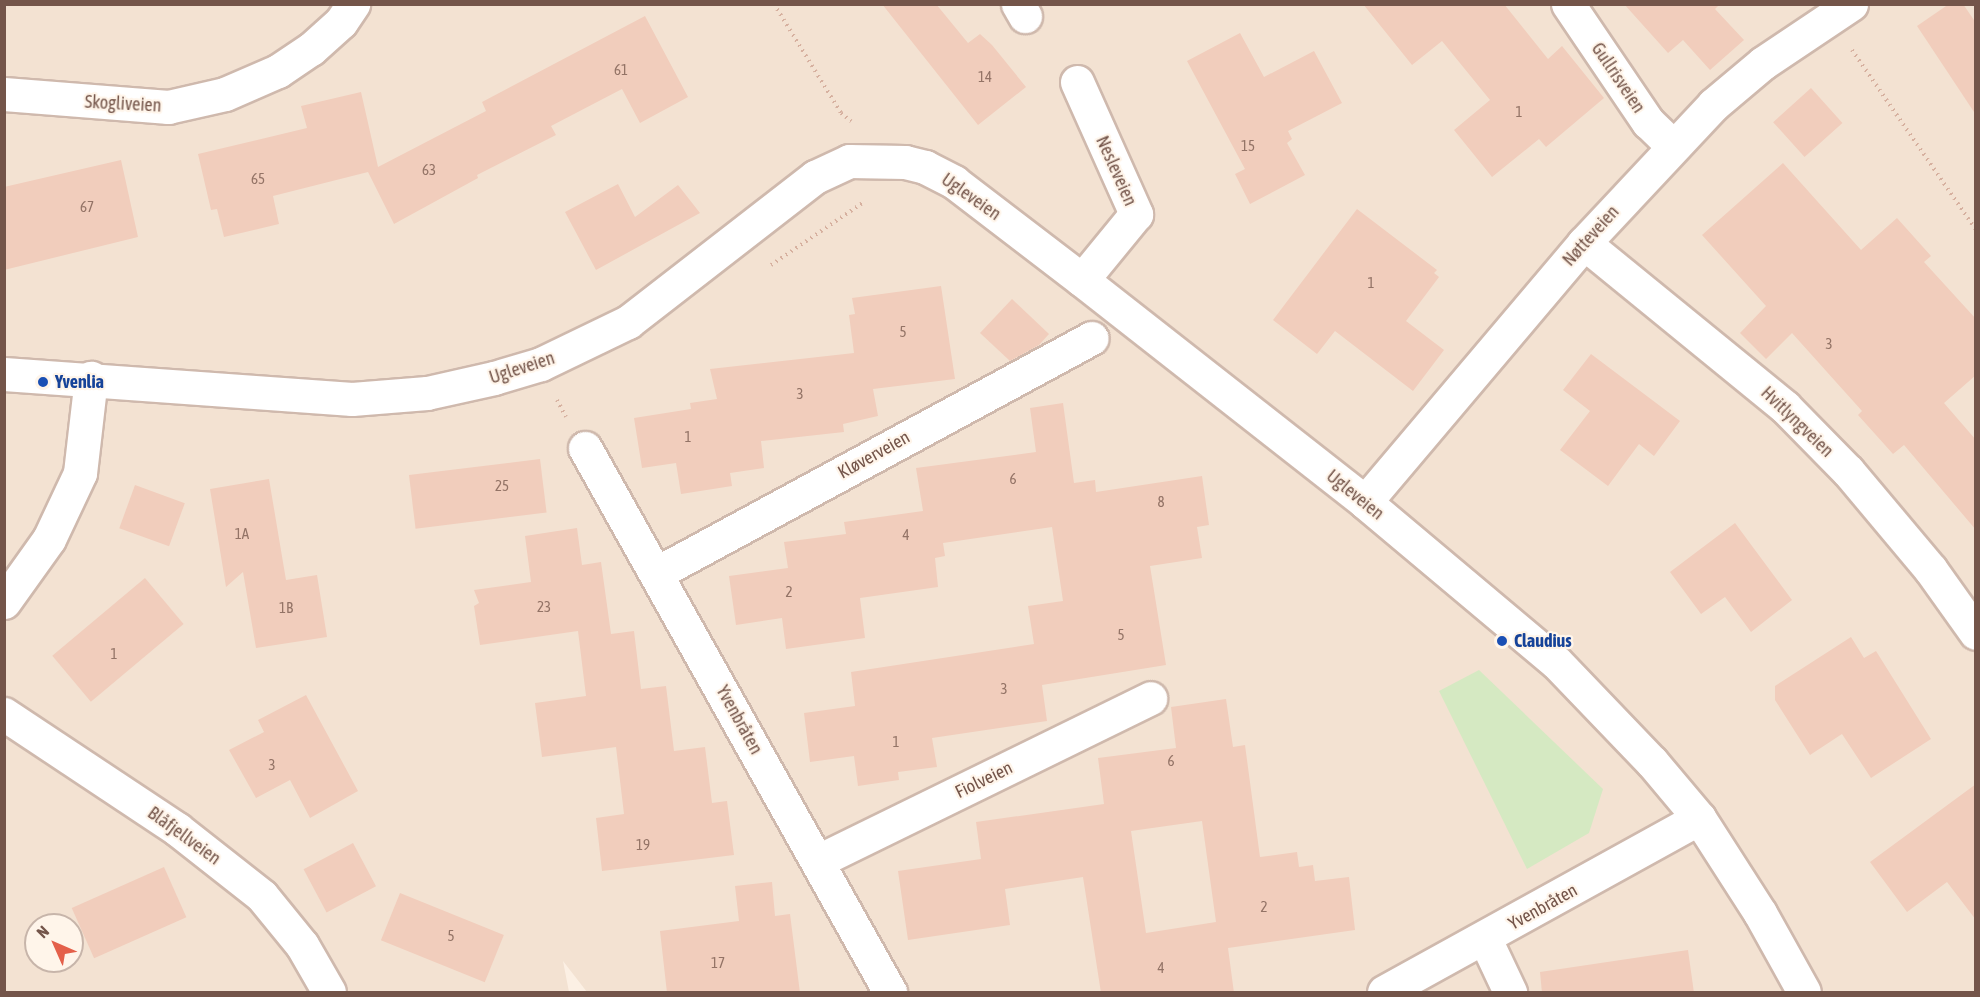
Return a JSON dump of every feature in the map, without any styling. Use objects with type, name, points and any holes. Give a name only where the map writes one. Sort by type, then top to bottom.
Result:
[{"type":"street","name":"Skogliveien","points":[[4,94],[168,107],[225,94],[278,71],[311,49],[341,22],[353,4]]},
{"type":"street","name":"Gullrisveien","points":[[1568,4],[1648,122],[1673,146]]},
{"type":"street","name":"Nøtteveien","points":[[1365,502],[1584,243],[1673,146],[1713,105],[1764,63],[1841,11]]},
{"type":"street","name":"Nesleveien","points":[[1077,82],[1136,214],[1082,280]]},
{"type":"street","name":"Ugleveien","points":[[4,374],[91,378],[352,399],[427,393],[541,364],[628,322],[807,183],[849,161],[905,162],[925,167],[954,182],[1365,502],[1556,662],[1652,762],[1700,818],[1727,858],[1804,993]]},
{"type":"street","name":"Hvitlyngveien","points":[[1584,243],[1785,407],[1848,471],[1924,561],[1976,633]]},
{"type":"street","name":"Kløverveien","points":[[657,573],[1091,338]]},
{"type":"street","points":[[4,602],[49,538],[80,472],[91,378]]},
{"type":"street","name":"Yvenbråten","points":[[585,448],[890,993]]},
{"type":"street","name":"Fiolveien","points":[[818,861],[1150,698]]},
{"type":"street","name":"Blåfjellveien","points":[[4,714],[177,829],[262,896],[302,945],[329,993]]},
{"type":"street","name":"Yvenbråten","points":[[1384,993],[1700,818]]},
{"type":"street","points":[[1485,939],[1510,993]]},
{"type":"path","points":[[774,4],[841,113],[854,124]]},
{"type":"path","points":[[1841,11],[1976,230]]},
{"type":"path","points":[[541,364],[585,448]]},
{"type":"shaded area","points":[[5,5],[1975,5],[1975,992],[587,992],[563,961],[569,992],[5,992]]},
{"type":"green space","points":[[1479,670],[1603,789],[1589,833],[1527,869],[1439,691]]},
{"type":"building","points":[[882,4],[936,4],[968,43],[980,34],[992,45],[1026,87],[978,125]]},
{"type":"building","points":[[1363,4],[1504,4],[1548,59],[1562,46],[1604,98],[1546,147],[1539,139],[1492,177],[1454,130],[1490,100],[1442,41],[1412,65]]},
{"type":"building","points":[[1624,4],[1720,4],[1715,9],[1744,40],[1710,70],[1683,40],[1668,53]]},
{"type":"building","points":[[1949,4],[1963,4],[1976,23],[1976,115],[1917,26]]},
{"type":"building","points":[[645,16],[688,97],[640,123],[622,89],[551,126],[556,135],[477,175],[478,178],[394,224],[368,172],[273,196],[279,224],[224,237],[217,209],[211,210],[198,154],[307,128],[301,106],[361,92],[378,167],[486,111],[482,102]]},
{"type":"building","points":[[1240,33],[1264,77],[1314,51],[1342,103],[1288,131],[1292,139],[1287,143],[1305,175],[1250,204],[1235,174],[1245,169],[1187,61]]},
{"type":"building","points":[[1811,88],[1842,123],[1805,157],[1773,122]]},
{"type":"building","points":[[121,160],[138,237],[4,270],[4,187]]},
{"type":"building","points":[[1783,163],[1861,250],[1897,218],[1931,256],[1924,262],[1976,319],[1976,375],[1944,403],[1976,440],[1976,530],[1904,445],[1893,454],[1858,415],[1862,411],[1792,333],[1766,359],[1740,333],[1766,306],[1702,235]]},
{"type":"building","points":[[618,184],[635,217],[678,185],[700,213],[596,270],[565,212]]},
{"type":"building","points":[[1357,209],[1437,270],[1434,273],[1439,277],[1406,321],[1444,350],[1413,391],[1335,331],[1317,354],[1273,320]]},
{"type":"building","points":[[941,286],[955,379],[873,389],[878,416],[843,424],[844,432],[761,441],[764,468],[730,473],[732,486],[681,494],[676,463],[642,468],[634,418],[691,409],[690,403],[717,399],[710,369],[854,353],[849,315],[855,314],[852,298]]},
{"type":"building","points":[[1012,299],[1049,334],[1039,345],[1010,361],[980,333]]},
{"type":"building","points":[[1591,354],[1680,421],[1654,456],[1639,444],[1608,486],[1560,450],[1590,411],[1563,390]]},
{"type":"building","points":[[1063,403],[1074,483],[1095,480],[1096,492],[1202,476],[1209,525],[1197,527],[1202,558],[1150,566],[1166,665],[1042,685],[1047,721],[932,738],[937,767],[898,772],[899,780],[858,786],[854,756],[810,762],[804,713],[855,706],[851,672],[1034,644],[1028,606],[1063,601],[1052,527],[943,543],[945,556],[935,558],[938,587],[860,598],[865,638],[786,649],[782,618],[736,625],[729,576],[788,568],[784,542],[846,534],[844,522],[923,511],[916,468],[1036,452],[1030,408]]},
{"type":"building","points":[[540,459],[547,513],[416,529],[409,475]]},
{"type":"building","points":[[269,479],[286,580],[317,575],[327,637],[256,648],[243,572],[226,587],[210,489]]},
{"type":"building","points":[[135,485],[185,503],[169,546],[119,528]]},
{"type":"building","points":[[1735,523],[1792,600],[1751,632],[1725,597],[1701,614],[1670,572]]},
{"type":"building","points":[[577,528],[582,565],[601,562],[611,634],[634,631],[641,689],[666,686],[674,751],[705,747],[712,803],[727,801],[734,855],[602,871],[596,818],[624,814],[616,747],[542,757],[535,703],[586,696],[578,631],[480,645],[474,606],[479,603],[474,590],[531,582],[525,536]]},
{"type":"building","points":[[145,578],[184,624],[91,702],[52,656]]},
{"type":"building","points":[[1851,637],[1864,658],[1876,651],[1931,739],[1871,778],[1842,734],[1810,755],[1775,700],[1775,686]]},
{"type":"building","points":[[306,695],[358,791],[310,818],[290,780],[256,798],[229,750],[264,732],[258,720]]},
{"type":"building","points":[[1226,699],[1233,747],[1245,745],[1260,857],[1297,852],[1299,867],[1313,865],[1315,881],[1349,877],[1355,930],[1228,948],[1234,993],[1101,993],[1083,877],[1005,889],[1010,925],[908,940],[898,871],[981,859],[976,822],[1104,804],[1098,758],[1176,748],[1171,707]],"holes":[[[1202,821],[1216,922],[1146,933],[1131,831]]]},
{"type":"building","points":[[1976,784],[1976,920],[1947,882],[1907,912],[1870,862]]},
{"type":"building","points":[[353,843],[376,886],[327,913],[304,869]]},
{"type":"building","points":[[164,867],[186,917],[94,958],[84,936],[84,913],[74,913],[72,908]]},
{"type":"building","points":[[772,882],[775,916],[790,914],[800,993],[667,993],[660,931],[739,921],[735,886]]},
{"type":"building","points":[[400,893],[504,935],[485,982],[381,940]]},
{"type":"building","points":[[1688,950],[1694,993],[1542,993],[1540,972]]},
{"type":"place","name":"Yvenlia","points":[[43,382]]},
{"type":"place","name":"Claudius","points":[[1502,641]]}]
